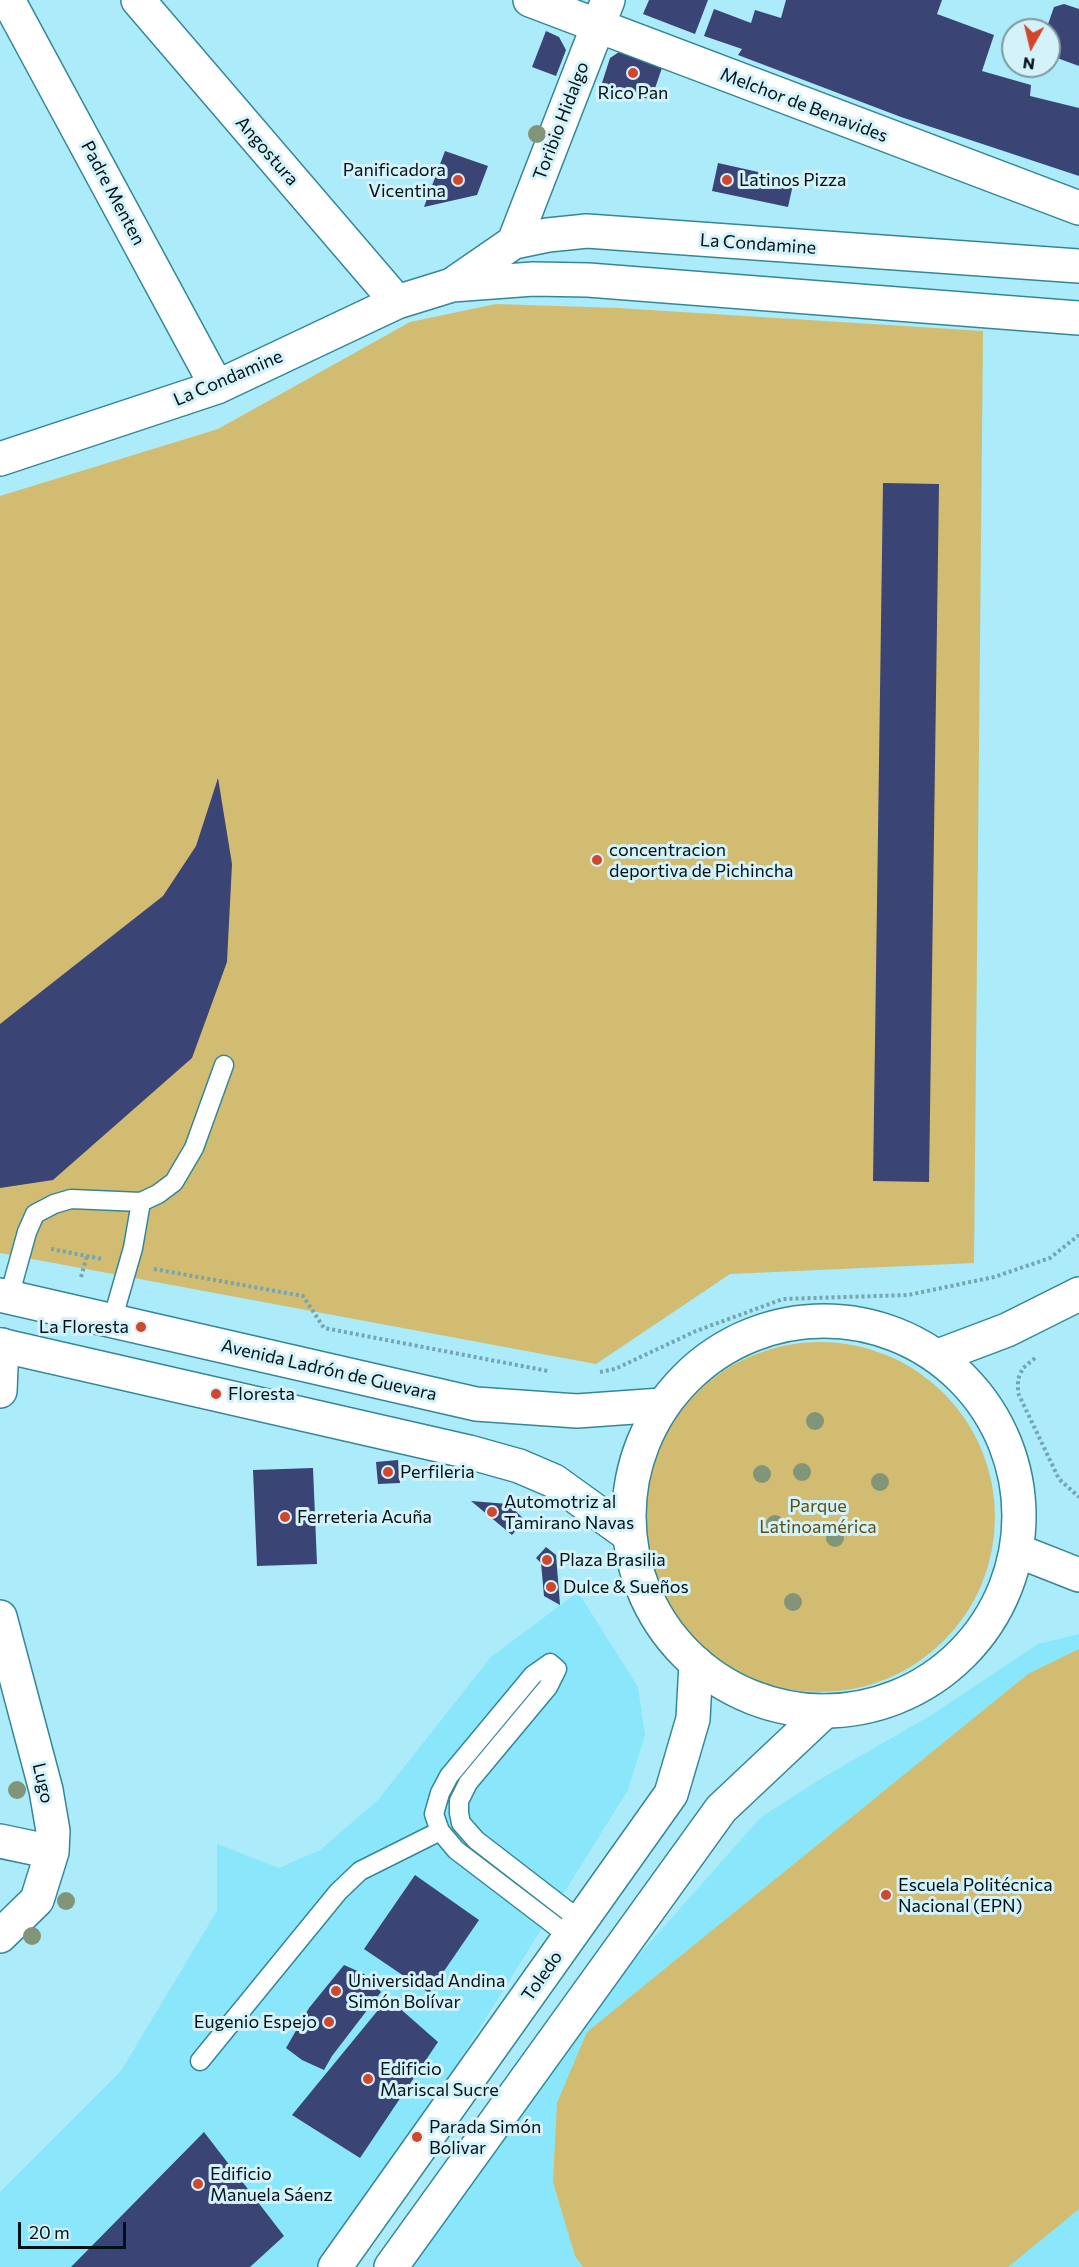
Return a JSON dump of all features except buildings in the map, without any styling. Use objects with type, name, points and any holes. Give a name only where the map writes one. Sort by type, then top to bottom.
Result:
[{"type":"street","name":"Padre Menten","points":[[8,0],[217,387]]},
{"type":"street","name":"Angostura","points":[[138,0],[397,302]]},
{"type":"street","name":"Melchor de Benavides","points":[[530,0],[603,14],[1079,208]]},
{"type":"street","name":"Toribio Hidalgo","points":[[514,242],[603,14]]},
{"type":"street","name":"La Condamine","points":[[452,285],[514,242],[548,235],[587,231],[1079,266]]},
{"type":"street","name":"La Condamine","points":[[0,459],[217,387],[397,302],[452,285],[533,279],[588,280],[1079,318]]},
{"type":"street","points":[[938,1356],[1007,1330],[1079,1294]]},
{"type":"street","name":"Avenida Ladrón de Guevara","points":[[4,1296],[476,1404],[577,1412],[662,1405]]},
{"type":"street","points":[[820,1320],[882,1329],[938,1356],[979,1394],[1007,1442],[1020,1496],[1018,1551],[1001,1602],[970,1647],[928,1681],[879,1703],[825,1711],[779,1705],[735,1689],[696,1664],[663,1627],[640,1583],[629,1535],[628,1498],[635,1462],[662,1405],[704,1360],[759,1331],[820,1320]]},
{"type":"street","points":[[0,1391],[1,1345],[469,1452],[519,1466],[554,1481],[629,1535]]},
{"type":"street","points":[[1018,1551],[1079,1575]]},
{"type":"street","name":"Lugo","points":[[0,1617],[46,1791],[54,1831],[52,1852],[37,1900],[0,1936]]},
{"type":"street","name":"Toledo","points":[[335,2267],[671,1794],[693,1719],[696,1664]]},
{"type":"street","points":[[391,2267],[721,1809],[825,1711]]},
{"type":"street","points":[[0,1841],[52,1852]]},
{"type":"lane","points":[[4,1296],[35,1214],[54,1204],[71,1199],[141,1202],[158,1194],[174,1182],[194,1148],[224,1065]]},
{"type":"lane","points":[[112,1322],[128,1264],[141,1202]]},
{"type":"lane","points":[[550,1663],[557,1669],[548,1687],[468,1783],[459,1801],[459,1813],[461,1823],[476,1840],[576,1929],[456,1850],[440,1831],[434,1814],[445,1782],[533,1675],[550,1663]]},
{"type":"lane","points":[[200,2061],[345,1885],[360,1871],[440,1831]]},
{"type":"path","points":[[594,1373],[615,1369],[696,1331],[783,1299],[908,1295],[994,1276],[1050,1258],[1079,1235]]},
{"type":"path","points":[[25,1244],[303,1296],[324,1328],[550,1372]]},
{"type":"path","points":[[1038,1355],[1023,1368],[1018,1379],[1018,1393],[1059,1479],[1079,1497]]},
{"type":"shaded area","name":"Universidad Andina Simón Bolívar","points":[[578,1592],[638,1687],[645,1735],[628,1790],[372,2201],[324,2267],[0,2267],[0,2192],[121,2071],[217,1911],[217,1844],[279,1868],[320,1850],[378,1800],[491,1657]]},
{"type":"shaded area","name":"Escuela Politécnica Nacional (EPN)","points":[[1079,1634],[1079,2267],[411,2267],[623,1973],[761,1817],[824,1777],[933,1714],[1038,1644]]},
{"type":"green space","points":[[496,304],[618,308],[983,331],[974,1263],[730,1274],[596,1364],[0,1253],[0,496],[218,429],[410,322]]},
{"type":"green space","name":"Parque Latinoamérica","points":[[820,1342],[871,1350],[902,1363],[931,1382],[955,1406],[974,1435],[987,1466],[995,1517],[987,1568],[974,1599],[955,1628],[931,1652],[902,1671],[871,1684],[820,1692],[769,1684],[738,1671],[709,1652],[685,1628],[666,1599],[653,1568],[645,1517],[653,1466],[666,1435],[685,1406],[709,1382],[738,1363],[769,1350]]},
{"type":"green space","name":"Escuela Politécnica Nacional (EPN)","points":[[1079,1649],[1079,2209],[1008,2267],[583,2267],[575,2256],[553,2182],[557,2103],[587,2032],[1028,1674]]},
{"type":"place","name":"Rico Pan","points":[[633,73]]},
{"type":"place","name":"Panificadora Vicentina","points":[[458,180]]},
{"type":"place","name":"Latinos Pizza","points":[[727,180]]},
{"type":"place","name":"concentracion deportiva de Pichincha","points":[[597,860]]},
{"type":"place","name":"La Floresta","points":[[141,1327]]},
{"type":"place","name":"Floresta","points":[[216,1394]]},
{"type":"place","name":"Perfileria","points":[[388,1472]]},
{"type":"place","name":"Automotriz al Tamirano Navas","points":[[492,1512]]},
{"type":"place","name":"Ferreteria Acuña","points":[[285,1517]]},
{"type":"place","name":"Plaza Brasilia","points":[[547,1560]]},
{"type":"place","name":"Dulce & Sueños","points":[[551,1587]]},
{"type":"place","name":"Escuela Politécnica Nacional (EPN)","points":[[886,1895]]},
{"type":"place","name":"Universidad Andina Simón Bolívar","points":[[336,1991]]},
{"type":"place","name":"Eugenio Espejo","points":[[329,2022]]},
{"type":"place","name":"Edificio Mariscal Sucre","points":[[368,2079]]},
{"type":"place","name":"Parada Simón Bolivar","points":[[417,2137]]},
{"type":"place","name":"Edificio Manuela Sáenz","points":[[198,2184]]}]
